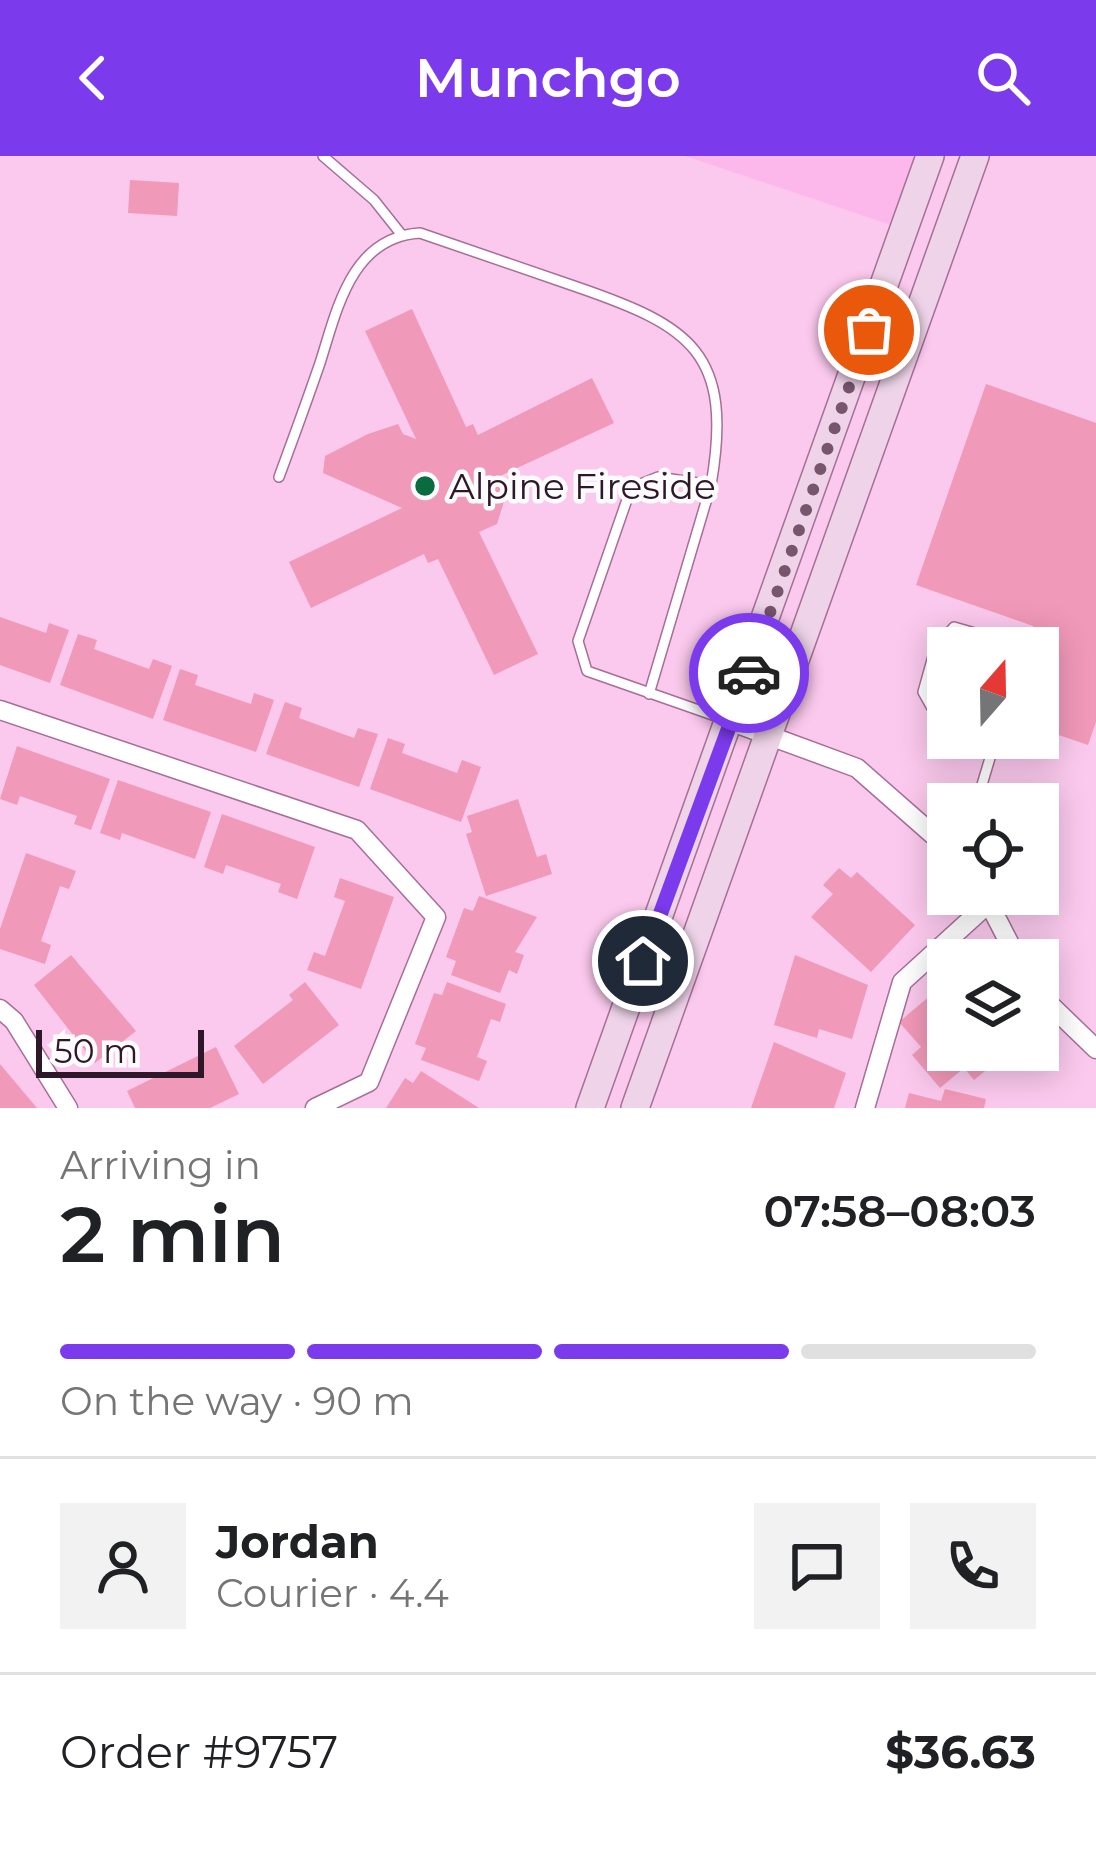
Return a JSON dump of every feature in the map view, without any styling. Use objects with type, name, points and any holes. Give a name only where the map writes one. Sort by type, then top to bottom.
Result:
[{"type":"main road","points":[[590,1108],[732,722],[930,156]]},
{"type":"main road","points":[[635,1108],[975,156]]},
{"type":"street","points":[[0,710],[357,830],[436,917],[369,1082],[315,1108]]},
{"type":"street","points":[[732,722],[857,768],[927,830]]},
{"type":"street","points":[[865,1108],[902,982],[970,915]]},
{"type":"street","points":[[0,1009],[14,1021],[68,1108]]},
{"type":"street","points":[[1059,1013],[1096,1049]]},
{"type":"lane","points":[[323,156],[374,200],[401,234]]},
{"type":"lane","points":[[279,477],[338,294],[363,264],[401,234],[420,233],[667,321],[702,361],[713,394],[711,485],[649,694]]},
{"type":"lane","points":[[711,485],[658,477],[632,488],[578,641],[587,671],[732,722]]},
{"type":"shaded area","points":[[685,156],[916,156],[891,225]]},
{"type":"building","points":[[130,180],[179,183],[177,216],[128,213]]},
{"type":"building","name":"Alpine Fireside","points":[[412,309],[466,427],[473,424],[478,435],[592,378],[614,423],[498,477],[506,495],[497,524],[479,532],[538,654],[494,675],[438,559],[428,563],[424,554],[311,608],[289,562],[402,508],[323,473],[325,456],[368,434],[398,424],[403,434],[416,439],[365,331]]},
{"type":"building","points":[[986,384],[1096,423],[1096,722],[1088,745],[1059,735],[1059,627],[1033,627],[916,585]]},
{"type":"building","points":[[0,617],[46,633],[49,623],[69,630],[50,683],[0,665]]},
{"type":"building","points":[[78,634],[97,640],[94,649],[149,669],[153,659],[172,666],[153,719],[60,685]]},
{"type":"building","points":[[180,669],[198,675],[195,685],[251,704],[254,693],[274,700],[256,752],[163,720]]},
{"type":"building","points":[[285,702],[302,708],[299,718],[354,738],[358,728],[378,734],[359,787],[266,754]]},
{"type":"building","points":[[388,738],[405,744],[402,753],[457,773],[462,760],[481,767],[461,822],[370,789]]},
{"type":"building","points":[[17,746],[110,779],[91,830],[74,824],[77,816],[20,796],[17,805],[0,799]]},
{"type":"building","points":[[118,780],[211,812],[195,859],[122,833],[120,840],[100,833]]},
{"type":"building","points":[[518,799],[537,857],[546,854],[552,874],[486,896],[466,834],[472,832],[467,816]]},
{"type":"building","points":[[222,814],[315,847],[297,899],[278,892],[281,884],[226,865],[223,874],[204,867]]},
{"type":"building","points":[[26,853],[76,871],[69,889],[60,886],[41,941],[51,945],[45,964],[0,949],[0,929]]},
{"type":"building","points":[[839,868],[851,878],[857,872],[915,925],[871,972],[811,917],[833,894],[823,885]]},
{"type":"building","points":[[340,878],[394,897],[361,989],[307,970],[314,952],[325,956],[345,901],[334,897]]},
{"type":"building","points":[[479,896],[537,917],[515,952],[524,955],[517,974],[509,970],[500,993],[451,975],[456,961],[446,957],[464,908],[473,911]]},
{"type":"building","points":[[71,955],[136,1031],[95,1063],[34,985]]},
{"type":"building","points":[[795,955],[868,985],[852,1039],[819,1029],[817,1038],[774,1025]]},
{"type":"building","points":[[305,982],[339,1025],[263,1084],[234,1046],[293,1000],[289,995]]},
{"type":"building","points":[[447,982],[506,1004],[500,1022],[491,1019],[477,1057],[487,1061],[479,1081],[421,1060],[426,1048],[415,1044],[434,993],[442,995]]},
{"type":"building","points":[[927,998],[927,1071],[960,1071],[940,1088],[912,1055],[921,1047],[899,1022]]},
{"type":"building","points":[[774,1042],[846,1073],[834,1108],[751,1108]]},
{"type":"building","points":[[216,1047],[239,1094],[210,1108],[135,1108],[127,1091]]},
{"type":"building","points":[[0,1064],[37,1108],[0,1108]]},
{"type":"building","points":[[421,1071],[479,1108],[386,1108],[405,1078],[413,1083]]},
{"type":"building","points":[[945,1089],[986,1099],[984,1108],[905,1108],[909,1093],[941,1101]]},
{"type":"way so far","points":[[749,673],[869,330]]},
{"type":"place","name":"Alpine Fireside","points":[[425,486]]},
{"type":"route","points":[[643,961],[749,673]]}]
